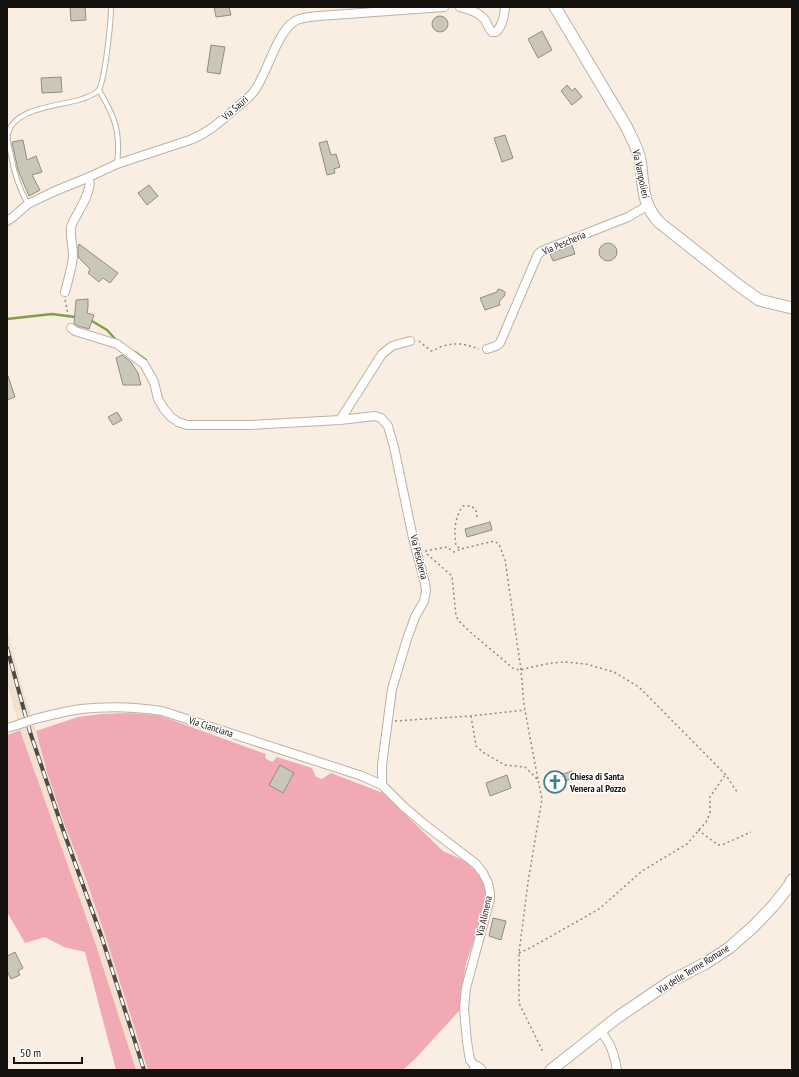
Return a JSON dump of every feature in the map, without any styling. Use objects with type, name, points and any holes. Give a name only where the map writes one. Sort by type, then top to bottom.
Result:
[{"type":"street","name":"Via Sauri","points":[[7,221],[28,204],[55,191],[117,164],[190,140],[210,130],[246,100],[254,91],[262,78],[280,39],[288,27],[295,21],[319,16],[444,7]]},
{"type":"street","points":[[460,7],[474,11],[484,20],[492,32],[496,32],[500,27],[505,14],[505,7]]},
{"type":"street","name":"Via Vampolieri","points":[[554,7],[633,140],[640,159],[644,192],[653,216],[759,300],[792,308]]},
{"type":"street","points":[[64,292],[71,269],[73,254],[70,237],[72,223],[89,190],[90,183],[87,178]]},
{"type":"street","name":"Via Pescheria","points":[[487,349],[496,346],[500,342],[538,254],[542,251],[628,217],[648,206]]},
{"type":"street","name":"Via Pescheria","points":[[72,328],[75,331],[117,344],[144,364],[154,382],[158,399],[164,409],[178,422],[187,425],[250,425],[340,420],[375,416],[381,418],[388,426],[394,447],[413,538],[426,583],[426,591],[424,600],[415,617],[407,639],[392,688],[382,765],[382,785]]},
{"type":"street","points":[[340,420],[382,354],[392,346],[410,342]]},
{"type":"street","name":"Via Cianciana","points":[[7,728],[35,719],[81,709],[138,708],[162,711],[362,776],[382,785]]},
{"type":"street","name":"Via Alimena","points":[[382,785],[424,824],[476,864],[488,883],[490,899],[466,988],[464,1008],[466,1036],[470,1060],[477,1069]]},
{"type":"street","name":"Via delle Terme Romane","points":[[551,1070],[618,1017],[671,981],[706,963],[729,948],[753,927],[769,910],[789,886],[792,880]]},
{"type":"street","points":[[600,1030],[609,1042],[614,1055],[617,1070]]},
{"type":"lane","points":[[28,204],[15,173],[8,143],[10,129],[22,116],[46,107],[87,98],[99,90],[102,82],[109,38],[111,7]]},
{"type":"lane","points":[[99,90],[116,124],[118,142],[117,164]]},
{"type":"path","points":[[64,292],[72,328]]},
{"type":"path","points":[[410,342],[419,341],[431,351],[440,347],[460,344],[469,345],[479,349],[487,349]]},
{"type":"path","points":[[461,549],[456,546],[454,533],[458,513],[463,506],[471,506],[476,510],[477,517]]},
{"type":"path","points":[[543,1052],[519,1003],[519,953],[528,882],[542,799],[525,710],[521,670],[505,560],[499,544],[494,540],[454,552],[447,546],[424,552],[452,576],[456,616],[459,621],[514,669],[521,670],[552,663],[566,662],[586,664],[614,672],[639,687],[726,775],[737,792]]},
{"type":"path","points":[[387,723],[393,721],[471,716],[525,710]]},
{"type":"path","points":[[471,716],[476,746],[484,753],[505,765],[525,767],[538,780]]},
{"type":"path","points":[[519,953],[599,909],[642,871],[686,844],[706,822],[710,813],[710,797],[726,775]]},
{"type":"path","points":[[698,830],[718,845],[724,844],[751,832]]},
{"type":"shaded area","points":[[7,628],[21,683],[47,772],[105,935],[148,1070],[136,1070],[95,942],[20,730],[7,683]]},
{"type":"shaded area","points":[[128,713],[158,715],[266,754],[265,758],[272,762],[277,757],[312,768],[316,777],[322,779],[331,773],[383,793],[443,851],[463,860],[477,872],[483,880],[486,888],[486,897],[480,923],[466,963],[459,1011],[403,1070],[148,1070],[105,935],[47,772],[36,731],[78,717]]},
{"type":"shaded area","points":[[20,730],[95,942],[136,1070],[116,1070],[85,952],[64,947],[45,937],[25,943],[7,912],[7,735]]},
{"type":"building","points":[[70,7],[85,7],[86,20],[71,21]]},
{"type":"building","points":[[214,7],[229,7],[231,15],[216,17]]},
{"type":"building","points":[[437,16],[443,16],[448,21],[446,30],[443,32],[437,32],[432,27],[432,21]]},
{"type":"building","points":[[542,31],[552,50],[538,58],[528,39]]},
{"type":"building","points":[[211,45],[225,47],[220,74],[207,72]]},
{"type":"building","points":[[61,77],[62,92],[42,93],[41,78]]},
{"type":"building","points":[[567,85],[572,91],[575,88],[582,97],[572,105],[561,91]]},
{"type":"building","points":[[505,135],[513,158],[502,162],[494,138]]},
{"type":"building","points":[[23,140],[27,160],[36,156],[42,172],[32,175],[40,190],[29,196],[18,170],[12,142]]},
{"type":"building","points":[[327,141],[331,155],[336,154],[340,167],[334,169],[335,173],[327,175],[319,143]]},
{"type":"building","points":[[149,185],[158,196],[147,205],[138,193]]},
{"type":"building","points":[[608,243],[614,246],[617,252],[614,258],[608,261],[602,258],[599,252],[602,246]]},
{"type":"building","points":[[79,244],[118,273],[110,283],[103,278],[99,282],[88,273],[90,269],[78,257]]},
{"type":"building","points":[[572,245],[575,254],[553,261],[550,254]]},
{"type":"building","points":[[498,289],[505,292],[505,295],[499,302],[500,305],[485,310],[480,298],[497,292]]},
{"type":"building","points":[[88,299],[87,313],[94,315],[89,329],[74,324],[76,300]]},
{"type":"building","points":[[122,355],[131,362],[138,373],[141,385],[123,385],[116,358]]},
{"type":"building","points":[[7,376],[15,397],[7,400]]},
{"type":"building","points":[[117,412],[122,420],[113,425],[108,417]]},
{"type":"building","points":[[490,522],[492,530],[467,537],[465,529]]},
{"type":"building","points":[[280,765],[294,773],[283,793],[269,785]]},
{"type":"building","name":"Chiesa di Santa Venera al Pozzo","points":[[572,771],[574,778],[550,786],[547,779]]},
{"type":"building","points":[[507,775],[511,788],[490,796],[486,783]]},
{"type":"building","points":[[493,918],[506,921],[501,940],[489,936]]},
{"type":"building","points":[[15,952],[23,968],[18,971],[20,975],[11,979],[7,971],[7,956]]},
{"type":"waterway","points":[[7,319],[52,314],[75,317]]},
{"type":"waterway","points":[[92,321],[107,330],[117,341]]},
{"type":"waterway","points":[[135,352],[146,360]]},
{"type":"railway","points":[[7,648],[30,732],[102,938],[144,1070]]},
{"type":"place","name":"Chiesa di Santa Venera al Pozzo","points":[[555,782]]}]
